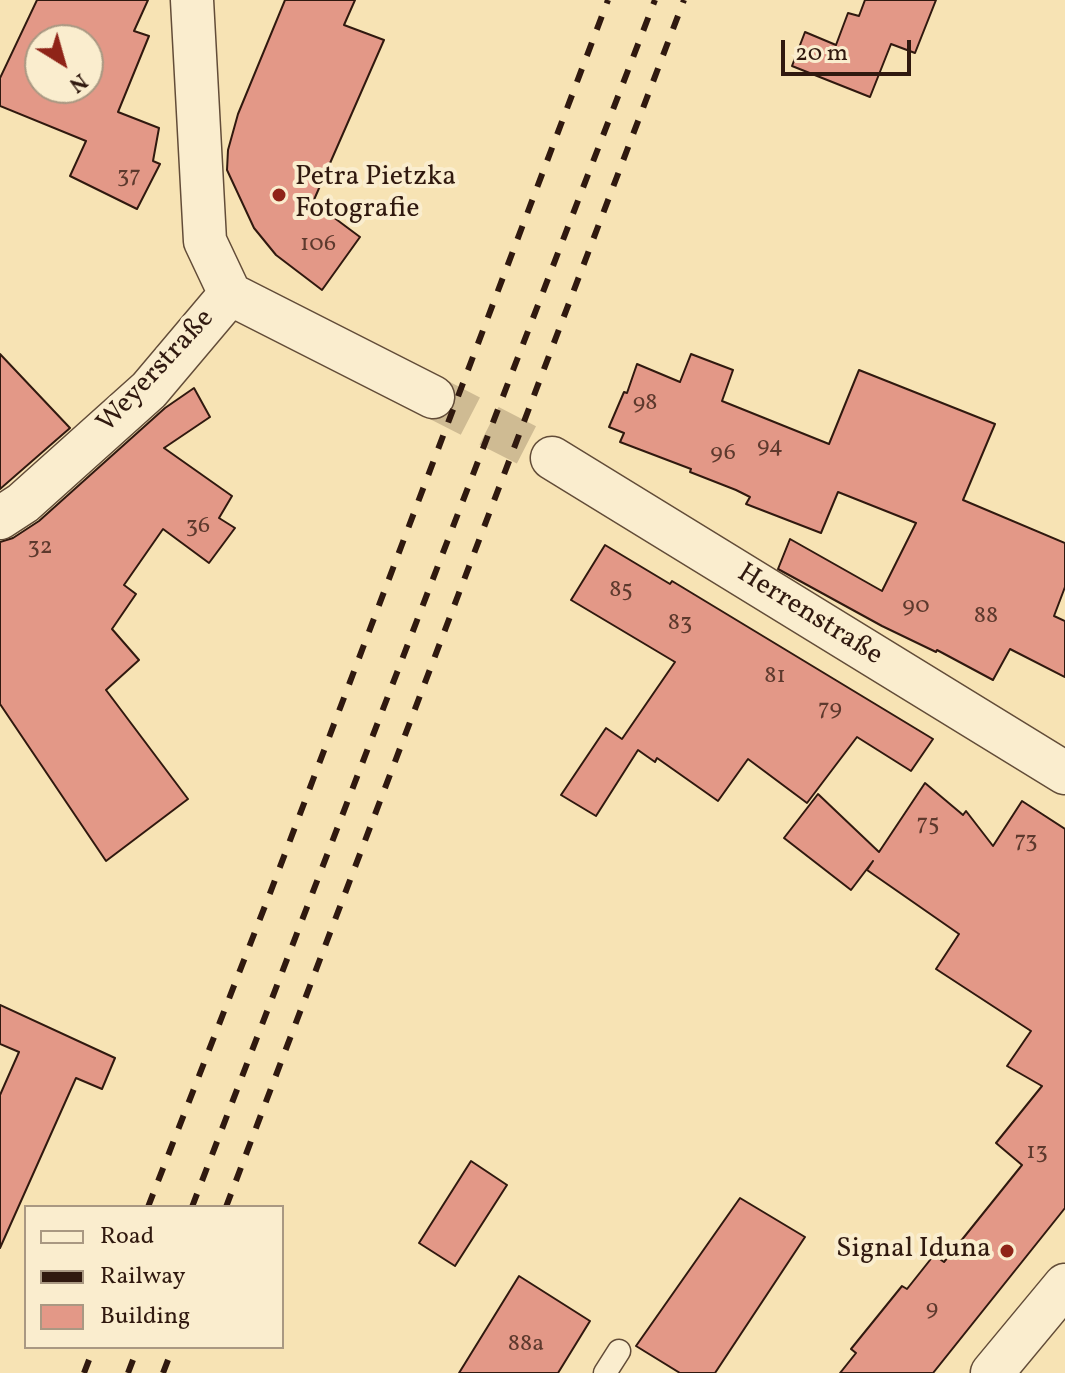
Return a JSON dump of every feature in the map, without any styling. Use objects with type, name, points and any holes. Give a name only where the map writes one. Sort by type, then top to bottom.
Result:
[{"type":"street","name":"Weyerstraße","points":[[0,518],[23,503],[149,390],[230,294],[205,241],[192,0]]},
{"type":"street","points":[[230,294],[433,397]]},
{"type":"street","name":"Herrenstraße","points":[[552,458],[1065,773]]},
{"type":"street","points":[[992,1373],[1065,1285]]},
{"type":"lane","points":[[605,1373],[619,1351]]},
{"type":"building","points":[[37,0],[148,0],[134,31],[149,36],[118,112],[159,128],[153,161],[160,164],[137,209],[70,176],[86,141],[0,106],[0,78],[24,27],[24,104],[104,104],[104,24],[26,24]]},
{"type":"building","points":[[285,0],[355,0],[344,25],[384,40],[313,202],[360,237],[322,290],[276,255],[254,228],[227,170],[228,150],[238,114]]},
{"type":"building","points":[[865,0],[936,0],[915,53],[891,44],[870,97],[792,66],[805,32],[836,45],[848,13],[859,16]]},
{"type":"building","points":[[0,354],[70,428],[0,489]]},
{"type":"building","points":[[691,354],[733,370],[722,401],[829,444],[859,370],[995,424],[963,500],[1065,543],[1065,587],[1054,616],[1065,621],[1065,677],[1010,649],[993,680],[937,650],[882,626],[778,569],[790,539],[882,591],[916,523],[838,492],[821,533],[746,504],[750,497],[690,472],[691,469],[620,442],[624,433],[609,427],[624,392],[627,393],[637,364],[680,382]]},
{"type":"building","points":[[194,388],[210,417],[164,448],[232,496],[219,518],[235,528],[209,563],[163,529],[124,585],[136,594],[112,629],[139,660],[106,690],[188,799],[106,861],[0,704],[0,542],[13,538],[39,521],[165,408]]},
{"type":"building","points":[[605,545],[670,584],[672,581],[933,739],[911,771],[857,737],[807,803],[748,759],[718,801],[657,758],[655,762],[638,750],[596,816],[561,795],[606,728],[622,739],[675,662],[571,600]]},
{"type":"building","points":[[925,783],[963,815],[966,811],[993,846],[1022,801],[1065,829],[1065,1208],[933,1373],[840,1373],[856,1353],[851,1349],[902,1286],[907,1289],[934,1255],[944,1262],[1022,1165],[996,1143],[1042,1086],[1007,1066],[1031,1031],[936,969],[959,934],[867,870],[873,861],[851,890],[784,838],[818,794],[879,852]]},
{"type":"building","points":[[0,1005],[115,1058],[102,1089],[76,1078],[0,1248],[0,1095],[19,1052],[0,1044]]},
{"type":"building","points":[[471,1161],[507,1185],[455,1266],[419,1243]]},
{"type":"building","points":[[740,1198],[805,1237],[715,1373],[680,1373],[636,1346]]},
{"type":"building","points":[[519,1276],[590,1321],[558,1373],[459,1373]]},
{"type":"tunnel","points":[[433,397],[552,458]]},
{"type":"railway","points":[[149,1205],[608,0]]},
{"type":"railway","points":[[193,1205],[655,0]]},
{"type":"railway","points":[[227,1205],[684,0]]},
{"type":"railway","points":[[84,1373],[93,1349]]},
{"type":"railway","points":[[128,1373],[137,1349]]},
{"type":"railway","points":[[163,1373],[172,1349]]},
{"type":"place","name":"Petra Pietzka Fotografie","points":[[279,195]]},
{"type":"place","name":"Signal Iduna","points":[[1007,1251]]}]
